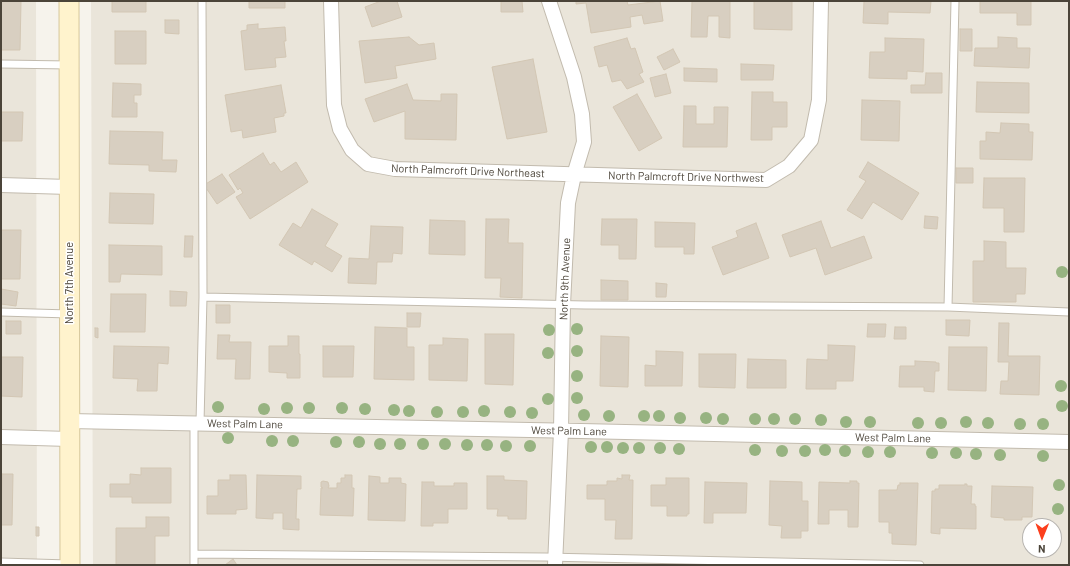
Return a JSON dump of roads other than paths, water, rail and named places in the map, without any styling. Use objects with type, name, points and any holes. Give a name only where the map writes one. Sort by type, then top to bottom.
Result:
[{"type":"main road","name":"North 7th Avenue","points":[[69,1],[70,565]]},
{"type":"street","name":"North Palmcroft Drive Northeast","points":[[332,1],[334,105],[340,129],[352,150],[368,164],[395,169],[574,175]]},
{"type":"street","name":"North 9th Avenue","points":[[550,1],[574,77],[582,114],[584,142],[574,175],[568,203],[563,305],[561,431],[556,561]]},
{"type":"street","name":"North Palmcroft Drive Northwest","points":[[574,175],[766,180],[790,166],[811,140],[819,100],[821,1]]},
{"type":"street","points":[[1,185],[69,187]]},
{"type":"street","name":"West Palm Lane","points":[[1,437],[69,430],[197,424],[1069,442]]},
{"type":"lane","points":[[194,565],[197,424],[203,297],[202,1]]},
{"type":"lane","points":[[948,307],[955,1]]},
{"type":"lane","points":[[1,64],[69,65]]},
{"type":"lane","points":[[203,297],[563,305],[948,307],[1069,312]]},
{"type":"lane","points":[[1,312],[70,314]]},
{"type":"lane","points":[[194,554],[556,561],[920,565]]},
{"type":"lane","points":[[1,562],[70,565]]}]
